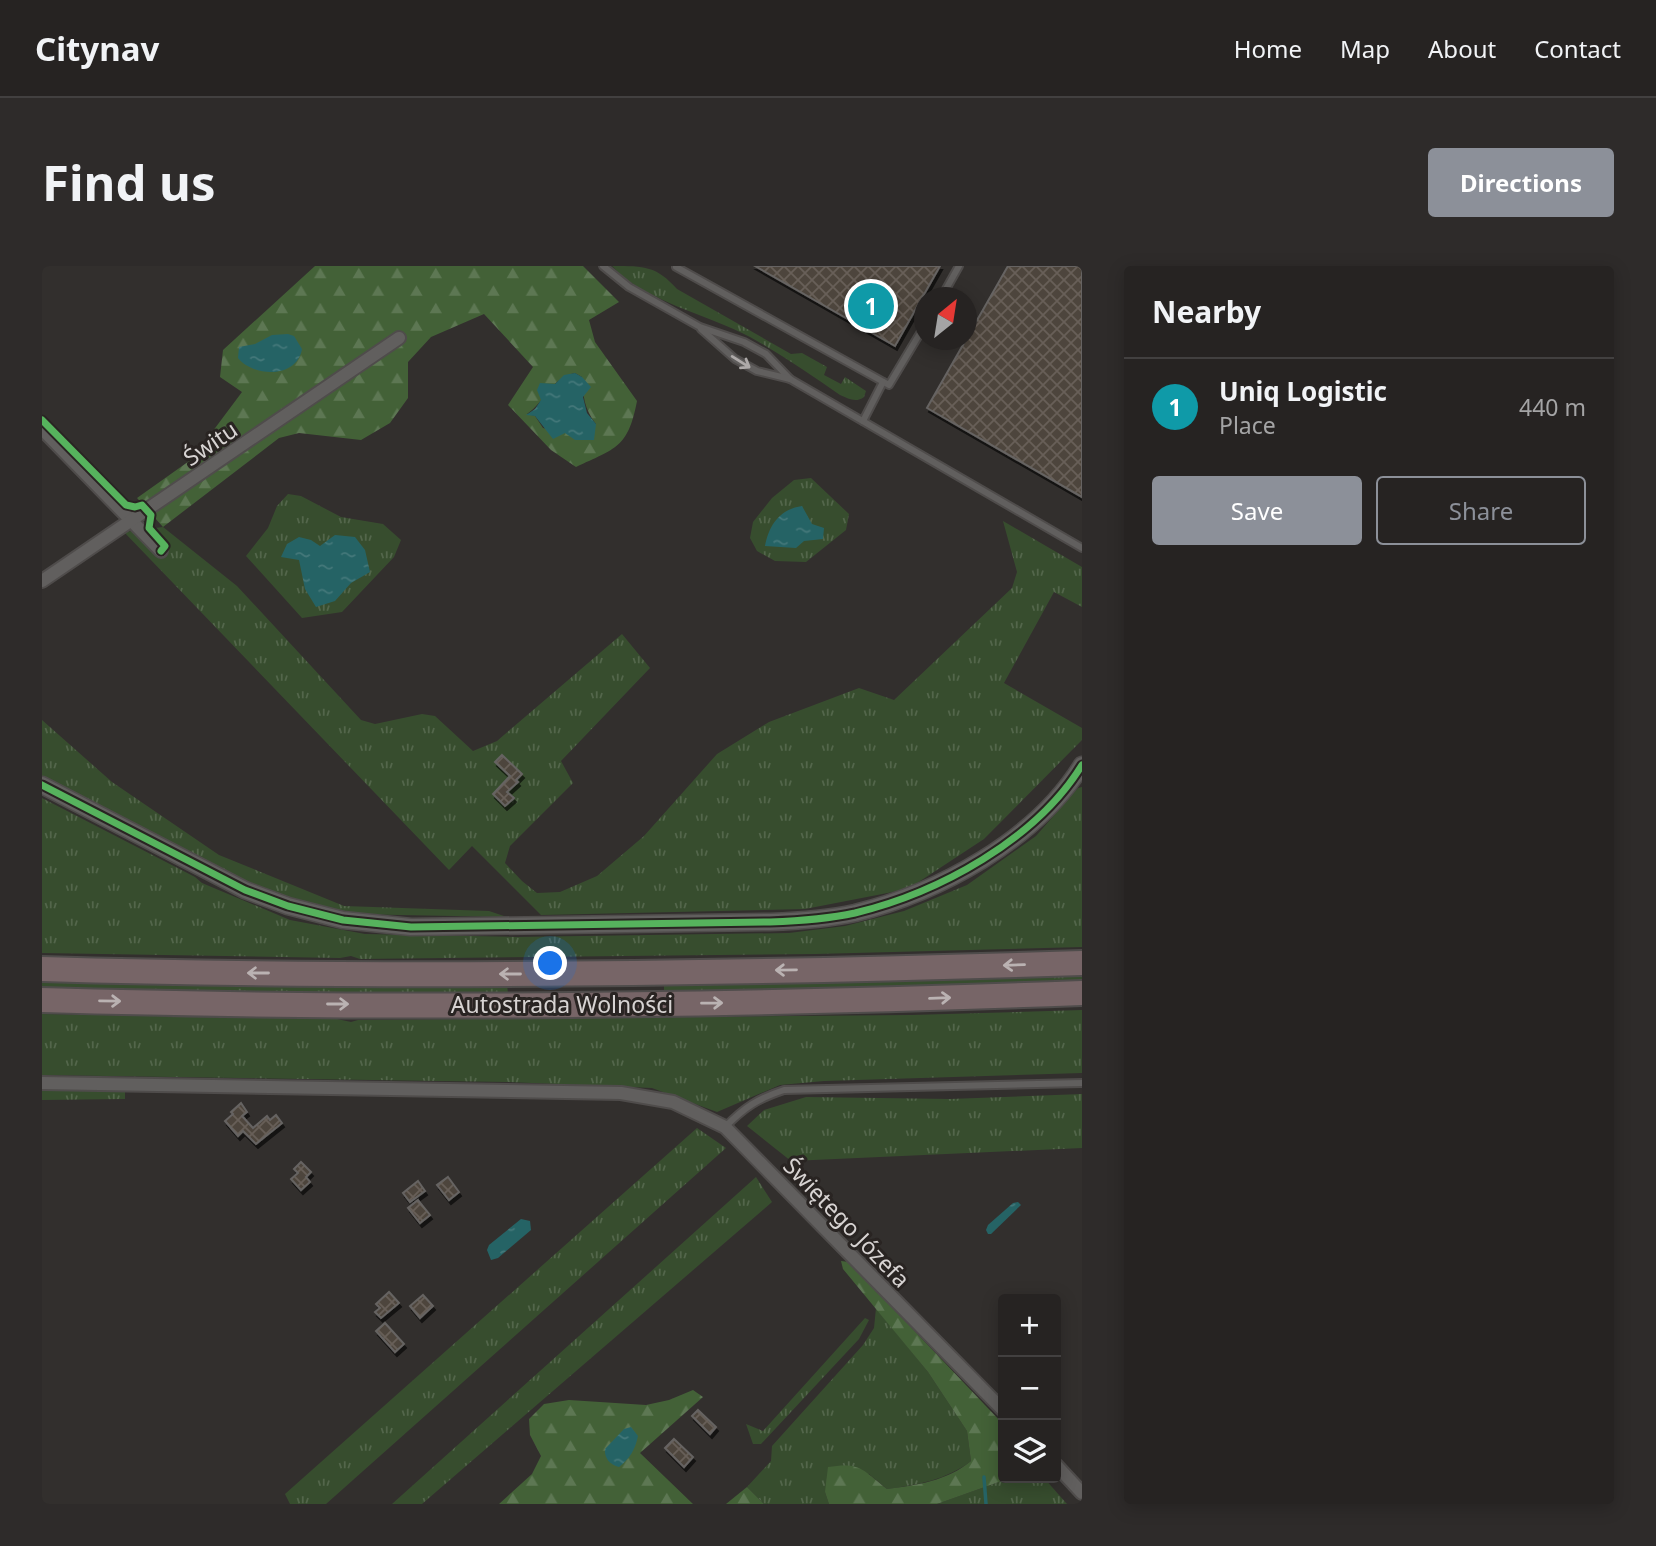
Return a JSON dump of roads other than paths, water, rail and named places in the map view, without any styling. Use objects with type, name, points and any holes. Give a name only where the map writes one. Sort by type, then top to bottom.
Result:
[{"type":"highway","name":"Autostrada Wolności","points":[[42,969],[525,974],[1082,963]]},
{"type":"highway","name":"Autostrada Wolności","points":[[42,1000],[559,1004],[860,1000],[1082,993]]},
{"type":"street","name":"Świtu","points":[[42,581],[400,338]]},
{"type":"street","points":[[42,429],[161,551]]},
{"type":"street","points":[[42,785],[245,890],[288,906],[343,920],[411,927],[770,922],[813,920],[854,913],[909,897],[946,881],[1013,838],[1043,811],[1081,769]]},
{"type":"street","name":"Świętego Józefa","points":[[42,1083],[584,1093],[640,1096],[673,1102],[725,1127],[998,1405]]},
{"type":"street","points":[[1061,1470],[1082,1493]]},
{"type":"lane","points":[[603,266],[629,287],[700,327],[744,342],[766,354],[790,379],[1082,548]]},
{"type":"lane","points":[[947,287],[959,266]]},
{"type":"lane","points":[[676,267],[889,385],[914,343]]},
{"type":"lane","points":[[700,327],[735,359],[757,371],[790,379]]},
{"type":"lane","points":[[863,421],[883,382]]},
{"type":"lane","points":[[725,1127],[751,1103],[784,1090],[1082,1083]]},
{"type":"water","points":[[272,335],[294,336],[302,349],[292,366],[284,370],[274,372],[254,369],[238,358],[239,347],[255,344]]},
{"type":"water","points":[[575,373],[591,387],[583,397],[587,413],[596,424],[594,440],[575,440],[565,433],[553,439],[535,416],[526,415],[535,409],[541,400],[537,390],[540,383],[555,384],[564,375]]},
{"type":"water","points":[[802,506],[812,524],[824,528],[823,539],[804,541],[796,548],[765,546],[769,531],[777,519],[782,514]]},
{"type":"water","points":[[335,535],[355,537],[365,550],[370,572],[351,583],[335,601],[316,607],[305,589],[299,560],[281,557],[287,544],[299,537],[320,546]]},
{"type":"water","points":[[1018,1202],[1021,1205],[988,1234],[988,1225],[1013,1203]]},
{"type":"water","points":[[521,1219],[530,1221],[531,1230],[498,1258],[491,1260],[487,1250],[489,1245]]},
{"type":"water","points":[[631,1427],[638,1436],[632,1453],[619,1467],[616,1466],[610,1463],[605,1449],[624,1429]]},
{"type":"waterway","points":[[984,1477],[986,1504]]},
{"type":"place","name":"Uniq Logistic","points":[[871,306]]}]
